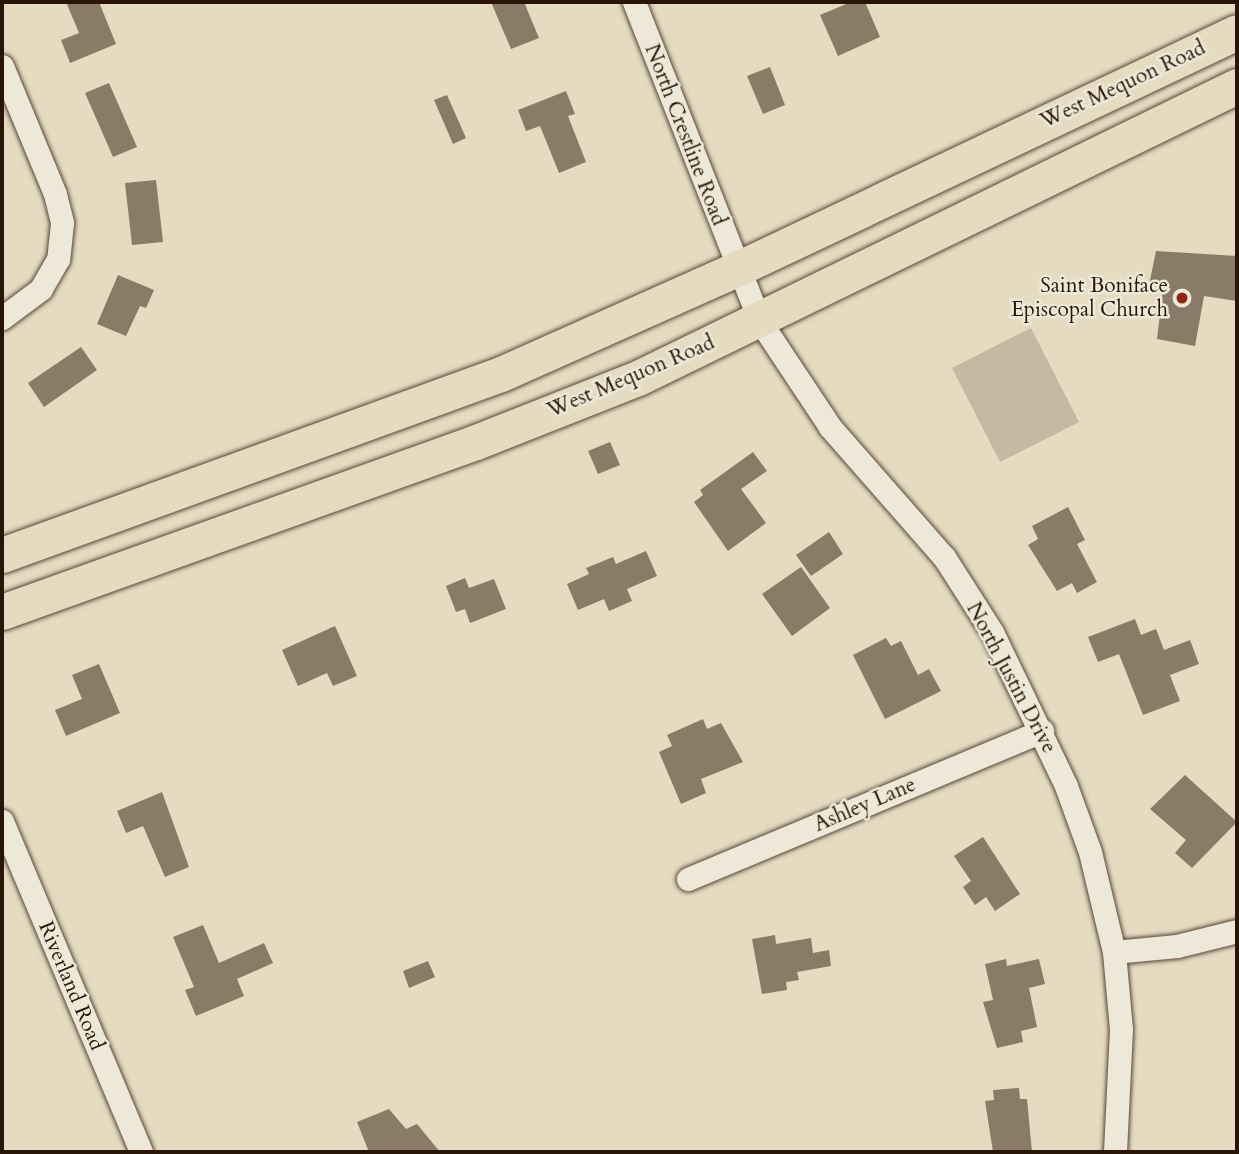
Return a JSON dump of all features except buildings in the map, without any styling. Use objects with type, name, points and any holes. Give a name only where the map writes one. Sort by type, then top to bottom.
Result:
[{"type":"main road","name":"West Mequon Road","points":[[2,555],[500,374],[737,269],[1237,32]]},
{"type":"main road","name":"West Mequon Road","points":[[2,612],[476,442],[640,377],[1237,86]]},
{"type":"street","name":"North Crestline Road","points":[[634,2],[737,269]]},
{"type":"street","points":[[2,66],[55,194],[62,223],[58,259],[41,289],[2,318]]},
{"type":"street","name":"North Justin Drive","points":[[737,269],[759,320],[830,427],[944,557],[992,632],[1042,731],[1090,852],[1114,952],[1121,1030],[1115,1152]]},
{"type":"street","name":"Ashley Lane","points":[[688,879],[1042,731]]},
{"type":"street","name":"Riverland Road","points":[[2,821],[141,1152]]},
{"type":"street","points":[[1114,952],[1177,946],[1237,931]]},
{"type":"shaded area","points":[[1031,328],[1079,422],[1000,462],[952,368]]},
{"type":"place","name":"Saint Boniface Episcopal Church","points":[[1182,298]]}]
